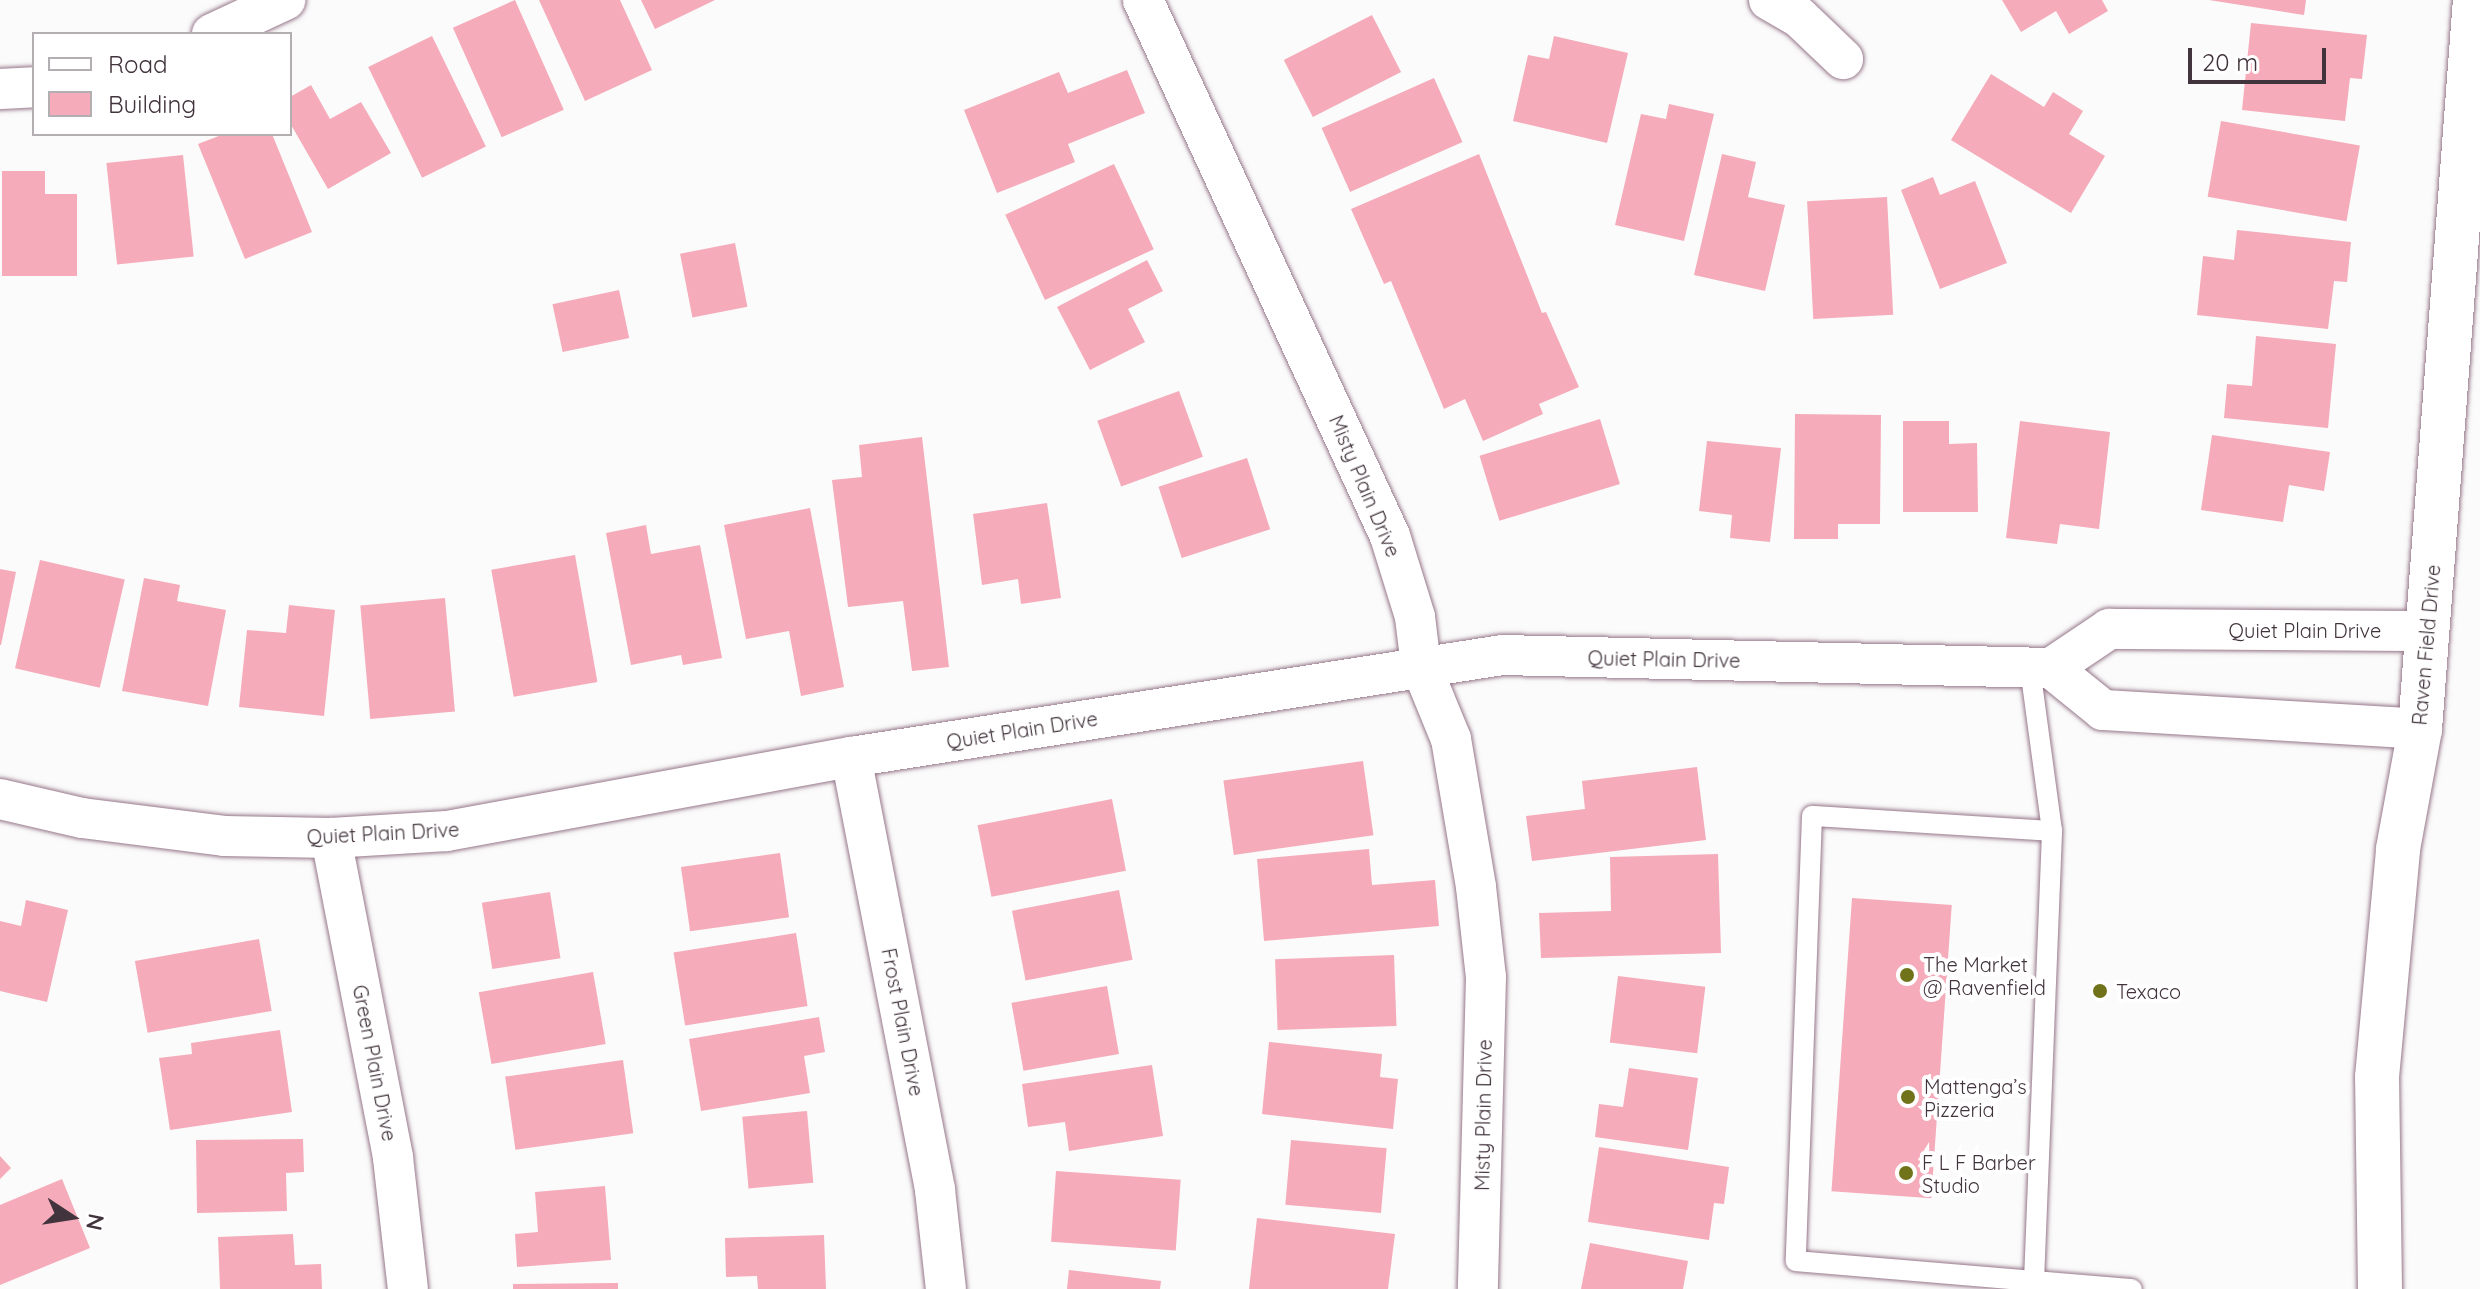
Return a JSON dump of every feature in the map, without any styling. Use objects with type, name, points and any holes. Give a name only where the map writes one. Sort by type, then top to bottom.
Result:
[{"type":"street","points":[[216,32],[285,0]]},
{"type":"street","name":"Misty Plain Drive","points":[[1143,0],[1390,536],[1415,617],[1421,666],[1451,739],[1476,887],[1486,977],[1478,1289]]},
{"type":"street","points":[[1769,0],[1799,17],[1843,59]]},
{"type":"street","name":"Raven Field Drive","points":[[2380,1289],[2377,1077],[2398,849],[2420,729],[2475,0]]},
{"type":"street","points":[[0,89],[32,87]]},
{"type":"street","name":"Quiet Plain Drive","points":[[0,799],[82,818],[224,836],[331,838],[447,831],[851,757],[1502,655],[2041,668],[2109,629],[2428,631]]},
{"type":"street","points":[[2041,668],[2103,710],[2420,729]]},
{"type":"street","name":"Frost Plain Drive","points":[[851,757],[935,1190],[946,1289]]},
{"type":"street","name":"Green Plain Drive","points":[[331,838],[393,1158],[408,1289]]},
{"type":"lane","points":[[2034,1281],[2052,831],[2041,668]]},
{"type":"lane","points":[[2052,831],[1812,816],[1796,1261],[2132,1289]]},
{"type":"building","points":[[515,0],[564,110],[502,137],[453,28]]},
{"type":"building","points":[[539,0],[620,0],[652,70],[585,101]]},
{"type":"building","points":[[641,0],[715,0],[655,29]]},
{"type":"building","points":[[2002,0],[2102,0],[2108,11],[2069,34],[2056,11],[2021,32]]},
{"type":"building","points":[[2209,0],[2306,0],[2304,15]]},
{"type":"building","points":[[1372,15],[1401,72],[1313,117],[1284,60]]},
{"type":"building","points":[[2251,23],[2367,35],[2362,79],[2350,78],[2345,121],[2242,110]]},
{"type":"building","points":[[432,36],[486,147],[422,178],[368,67]]},
{"type":"building","points":[[1554,36],[1628,53],[1607,143],[1513,121],[1528,55],[1549,59]]},
{"type":"building","points":[[1127,70],[1145,113],[1068,144],[1075,162],[997,193],[964,110],[1059,72],[1068,93]]},
{"type":"building","points":[[1991,74],[2044,107],[2053,92],[2083,111],[2069,134],[2105,156],[2071,213],[1951,140]]},
{"type":"building","points":[[1434,78],[1462,142],[1350,192],[1322,128]]},
{"type":"building","points":[[311,85],[330,119],[361,102],[391,153],[328,189],[292,126],[292,96]]},
{"type":"building","points":[[1669,104],[1714,114],[1684,241],[1615,225],[1641,114],[1666,119]]},
{"type":"building","points":[[2221,121],[2360,145],[2346,221],[2208,197]]},
{"type":"building","points":[[219,136],[273,136],[312,232],[245,259],[198,144]]},
{"type":"building","points":[[1479,154],[1542,313],[1546,312],[1579,387],[1539,404],[1543,414],[1483,441],[1465,399],[1444,409],[1391,281],[1384,284],[1351,209]]},
{"type":"building","points":[[1722,154],[1756,162],[1748,197],[1785,205],[1765,291],[1694,275]]},
{"type":"building","points":[[183,155],[194,256],[117,264],[106,163]]},
{"type":"building","points":[[1114,164],[1154,249],[1045,300],[1005,215]]},
{"type":"building","points":[[2,171],[45,171],[45,194],[77,194],[77,276],[2,276]]},
{"type":"building","points":[[1933,177],[1940,195],[1975,181],[2007,263],[1940,289],[1901,190]]},
{"type":"building","points":[[1887,197],[1893,315],[1813,319],[1807,201]]},
{"type":"building","points":[[2237,230],[2351,242],[2347,282],[2334,281],[2328,329],[2197,315],[2203,256],[2234,260]]},
{"type":"building","points":[[735,243],[747,307],[692,317],[680,254]]},
{"type":"building","points":[[1147,260],[1163,291],[1128,309],[1145,342],[1090,370],[1057,307]]},
{"type":"building","points":[[619,290],[629,338],[563,352],[552,304]]},
{"type":"building","points":[[2256,336],[2336,344],[2328,428],[2224,418],[2227,384],[2252,386]]},
{"type":"building","points":[[1179,391],[1203,457],[1121,487],[1097,421]]},
{"type":"building","points":[[1795,414],[1881,415],[1880,524],[1838,524],[1838,539],[1794,539]]},
{"type":"building","points":[[1600,419],[1620,484],[1499,521],[1480,456]]},
{"type":"building","points":[[1903,421],[1949,421],[1949,444],[1977,443],[1978,512],[1903,512]]},
{"type":"building","points":[[2020,421],[2110,432],[2099,529],[2060,524],[2057,544],[2006,538]]},
{"type":"building","points":[[2212,435],[2330,452],[2324,491],[2289,485],[2283,522],[2201,510]]},
{"type":"building","points":[[922,437],[949,667],[912,671],[903,601],[848,607],[832,480],[862,477],[859,445]]},
{"type":"building","points":[[1707,441],[1781,448],[1770,542],[1730,538],[1732,515],[1699,511]]},
{"type":"building","points":[[1247,458],[1270,529],[1182,558],[1159,487]]},
{"type":"building","points":[[1047,503],[1061,598],[1021,604],[1018,579],[982,585],[973,514]]},
{"type":"building","points":[[810,508],[844,687],[801,696],[789,631],[746,639],[724,525]]},
{"type":"building","points":[[646,525],[651,554],[700,545],[722,658],[683,665],[681,655],[631,665],[606,533]]},
{"type":"building","points":[[575,555],[597,682],[514,697],[491,570]]},
{"type":"building","points":[[40,560],[125,580],[100,688],[15,668]]},
{"type":"building","points":[[0,569],[16,572],[1,645],[0,645]]},
{"type":"building","points":[[144,578],[180,585],[177,601],[226,610],[208,706],[122,691]]},
{"type":"building","points":[[445,598],[455,712],[370,719],[360,605]]},
{"type":"building","points":[[289,605],[335,610],[324,716],[239,707],[247,630],[286,633]]},
{"type":"building","points":[[1363,761],[1373,835],[1234,855],[1223,781]]},
{"type":"building","points":[[1697,767],[1706,840],[1532,861],[1526,816],[1585,809],[1582,781]]},
{"type":"building","points":[[1112,799],[1126,871],[991,897],[978,825]]},
{"type":"building","points":[[1369,849],[1372,885],[1435,880],[1439,926],[1264,941],[1257,859]]},
{"type":"building","points":[[780,853],[789,917],[690,931],[681,867]]},
{"type":"building","points":[[1718,854],[1721,953],[1541,958],[1539,913],[1611,911],[1610,857]]},
{"type":"building","points":[[1119,890],[1133,960],[1026,980],[1012,911]]},
{"type":"building","points":[[550,892],[560,958],[492,969],[482,903]]},
{"type":"building","points":[[1852,898],[1952,905],[1931,1198],[1831,1191]]},
{"type":"building","points":[[26,900],[68,910],[47,1002],[0,991],[0,921],[21,926]]},
{"type":"building","points":[[796,933],[808,1006],[685,1025],[674,952]]},
{"type":"building","points":[[259,939],[272,1011],[148,1033],[135,961]]},
{"type":"building","points":[[1394,955],[1396,1026],[1278,1030],[1275,959]]},
{"type":"building","points":[[593,972],[606,1044],[491,1064],[479,992]]},
{"type":"building","points":[[1618,976],[1705,987],[1697,1053],[1610,1043]]},
{"type":"building","points":[[1107,986],[1119,1054],[1023,1071],[1011,1003]]},
{"type":"building","points":[[819,1017],[825,1052],[804,1056],[810,1093],[701,1111],[689,1039]]},
{"type":"building","points":[[280,1030],[292,1112],[170,1130],[159,1058],[192,1054],[191,1043]]},
{"type":"building","points":[[1269,1042],[1382,1054],[1380,1077],[1398,1079],[1393,1129],[1262,1114]]},
{"type":"building","points":[[623,1060],[633,1133],[515,1150],[505,1077]]},
{"type":"building","points":[[1152,1065],[1163,1136],[1069,1151],[1065,1122],[1028,1127],[1022,1084]]},
{"type":"building","points":[[1629,1068],[1698,1078],[1688,1150],[1595,1137],[1599,1104],[1623,1107]]},
{"type":"building","points":[[807,1111],[813,1183],[749,1188],[742,1117]]},
{"type":"building","points":[[303,1139],[304,1172],[286,1173],[287,1211],[197,1213],[196,1140]]},
{"type":"building","points":[[1291,1140],[1387,1148],[1381,1213],[1285,1205]]},
{"type":"building","points":[[1599,1147],[1729,1167],[1724,1204],[1714,1203],[1709,1240],[1588,1222]]},
{"type":"building","points":[[0,1156],[11,1168],[0,1179]]},
{"type":"building","points":[[1056,1171],[1181,1180],[1176,1251],[1051,1242]]},
{"type":"building","points":[[62,1179],[90,1248],[0,1285],[0,1205]]},
{"type":"building","points":[[605,1186],[611,1260],[517,1267],[515,1234],[538,1232],[535,1192]]},
{"type":"building","points":[[1257,1218],[1395,1234],[1388,1289],[1249,1289]]},
{"type":"building","points":[[293,1234],[295,1265],[321,1264],[322,1289],[220,1289],[218,1237]]},
{"type":"building","points":[[824,1235],[826,1289],[758,1289],[757,1276],[726,1277],[725,1238]]},
{"type":"building","points":[[1590,1243],[1688,1261],[1683,1289],[1581,1289]]},
{"type":"building","points":[[1069,1270],[1161,1281],[1160,1289],[1067,1289]]},
{"type":"building","points":[[618,1283],[618,1289],[513,1289],[513,1284]]},
{"type":"place","name":"The Market @ Ravenfield","points":[[1907,975]]},
{"type":"place","name":"Texaco","points":[[2100,991]]},
{"type":"place","name":"Mattenga’s Pizzeria","points":[[1908,1097]]},
{"type":"place","name":"F L F Barber Studio","points":[[1906,1173]]}]
